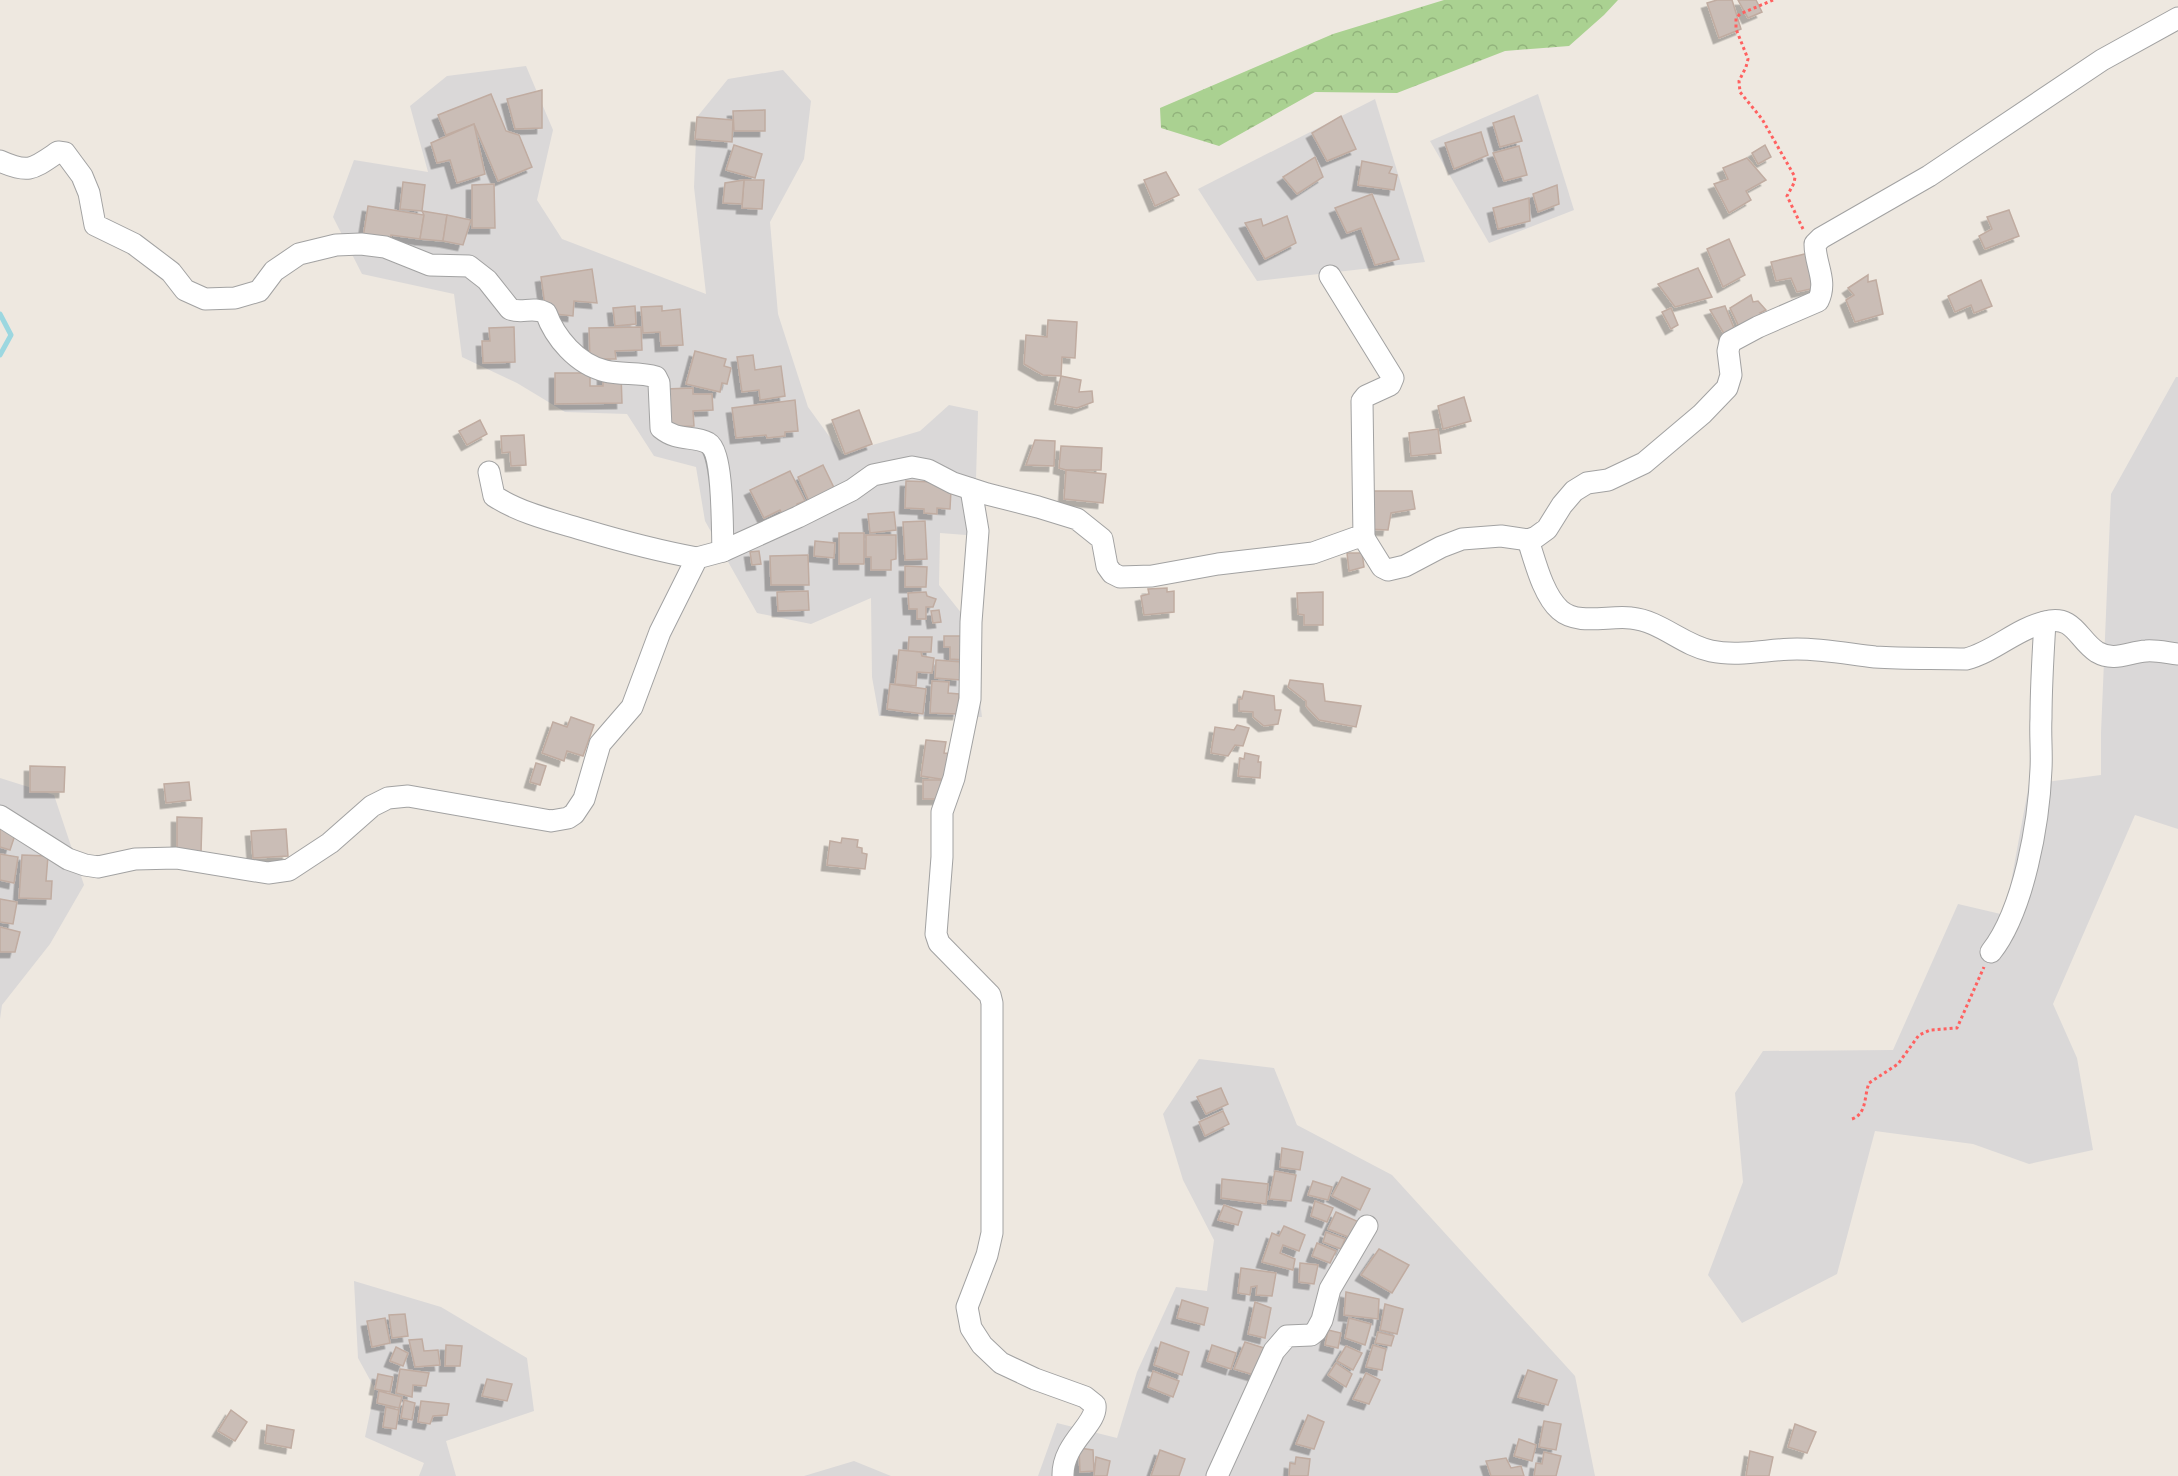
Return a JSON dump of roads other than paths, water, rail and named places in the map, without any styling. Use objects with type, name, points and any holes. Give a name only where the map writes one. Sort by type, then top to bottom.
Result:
[{"type":"street","points":[[1330,276],[1393,378],[1390,385],[1366,396],[1362,401],[1364,538],[1382,567],[1388,570],[1405,566],[1462,539],[1501,536],[1528,540],[1547,529],[1574,491],[1587,483],[1608,480],[1644,463],[1702,414],[1727,388],[1731,375],[1728,351],[1730,342],[1818,301],[1823,291],[1823,280],[1815,244],[1821,238],[1929,176],[2102,60],[2178,18]]},
{"type":"street","points":[[0,161],[24,170],[34,168],[58,152],[65,153],[82,176],[89,193],[95,225],[134,244],[171,272],[185,290],[206,299],[235,298],[259,291],[274,271],[299,254],[336,245],[361,244],[386,247],[430,265],[469,266],[487,280],[510,309],[514,311],[538,309],[546,313],[551,326],[567,348],[580,358],[603,371],[649,374],[657,377],[661,428],[670,436],[708,443],[713,447],[720,472],[723,551]]},
{"type":"street","points":[[489,472],[494,496],[504,503],[555,522],[607,537],[697,558],[723,551],[798,518],[852,490],[873,475],[912,467],[928,470],[971,489],[1077,519],[1102,539],[1107,566],[1120,578],[1152,576],[1218,564],[1313,553],[1355,538],[1364,538]]},
{"type":"street","points":[[971,489],[978,531],[971,622],[970,699],[954,778],[942,812],[942,857],[938,883],[936,934],[939,943],[990,995],[992,1003],[992,1233],[987,1255],[969,1301],[968,1315],[971,1328],[982,1345],[1001,1363],[1084,1397],[1095,1405],[1094,1416],[1066,1454],[1063,1476]]},
{"type":"street","points":[[1528,540],[1543,584],[1558,609],[1568,616],[1632,618],[1662,626],[1690,643],[1709,651],[1740,653],[1800,649],[1877,657],[1966,659],[1979,656],[2007,638],[2045,622],[2055,621],[2070,624],[2098,652],[2112,657],[2146,651],[2178,654]]},
{"type":"street","points":[[0,816],[68,858],[85,865],[98,867],[135,859],[176,858],[268,873],[289,870],[330,843],[372,806],[388,798],[408,796],[551,820],[568,818],[574,814],[584,799],[600,744],[632,706],[660,632],[697,558]]},
{"type":"street","points":[[1991,952],[2001,940],[2020,891],[2034,832],[2041,770],[2045,622]]},
{"type":"street","points":[[1217,1476],[1274,1351],[1287,1336],[1311,1335],[1316,1331],[1322,1320],[1330,1289],[1367,1226]]},
{"type":"waterway","points":[[0,314],[11,335],[0,355]]}]
